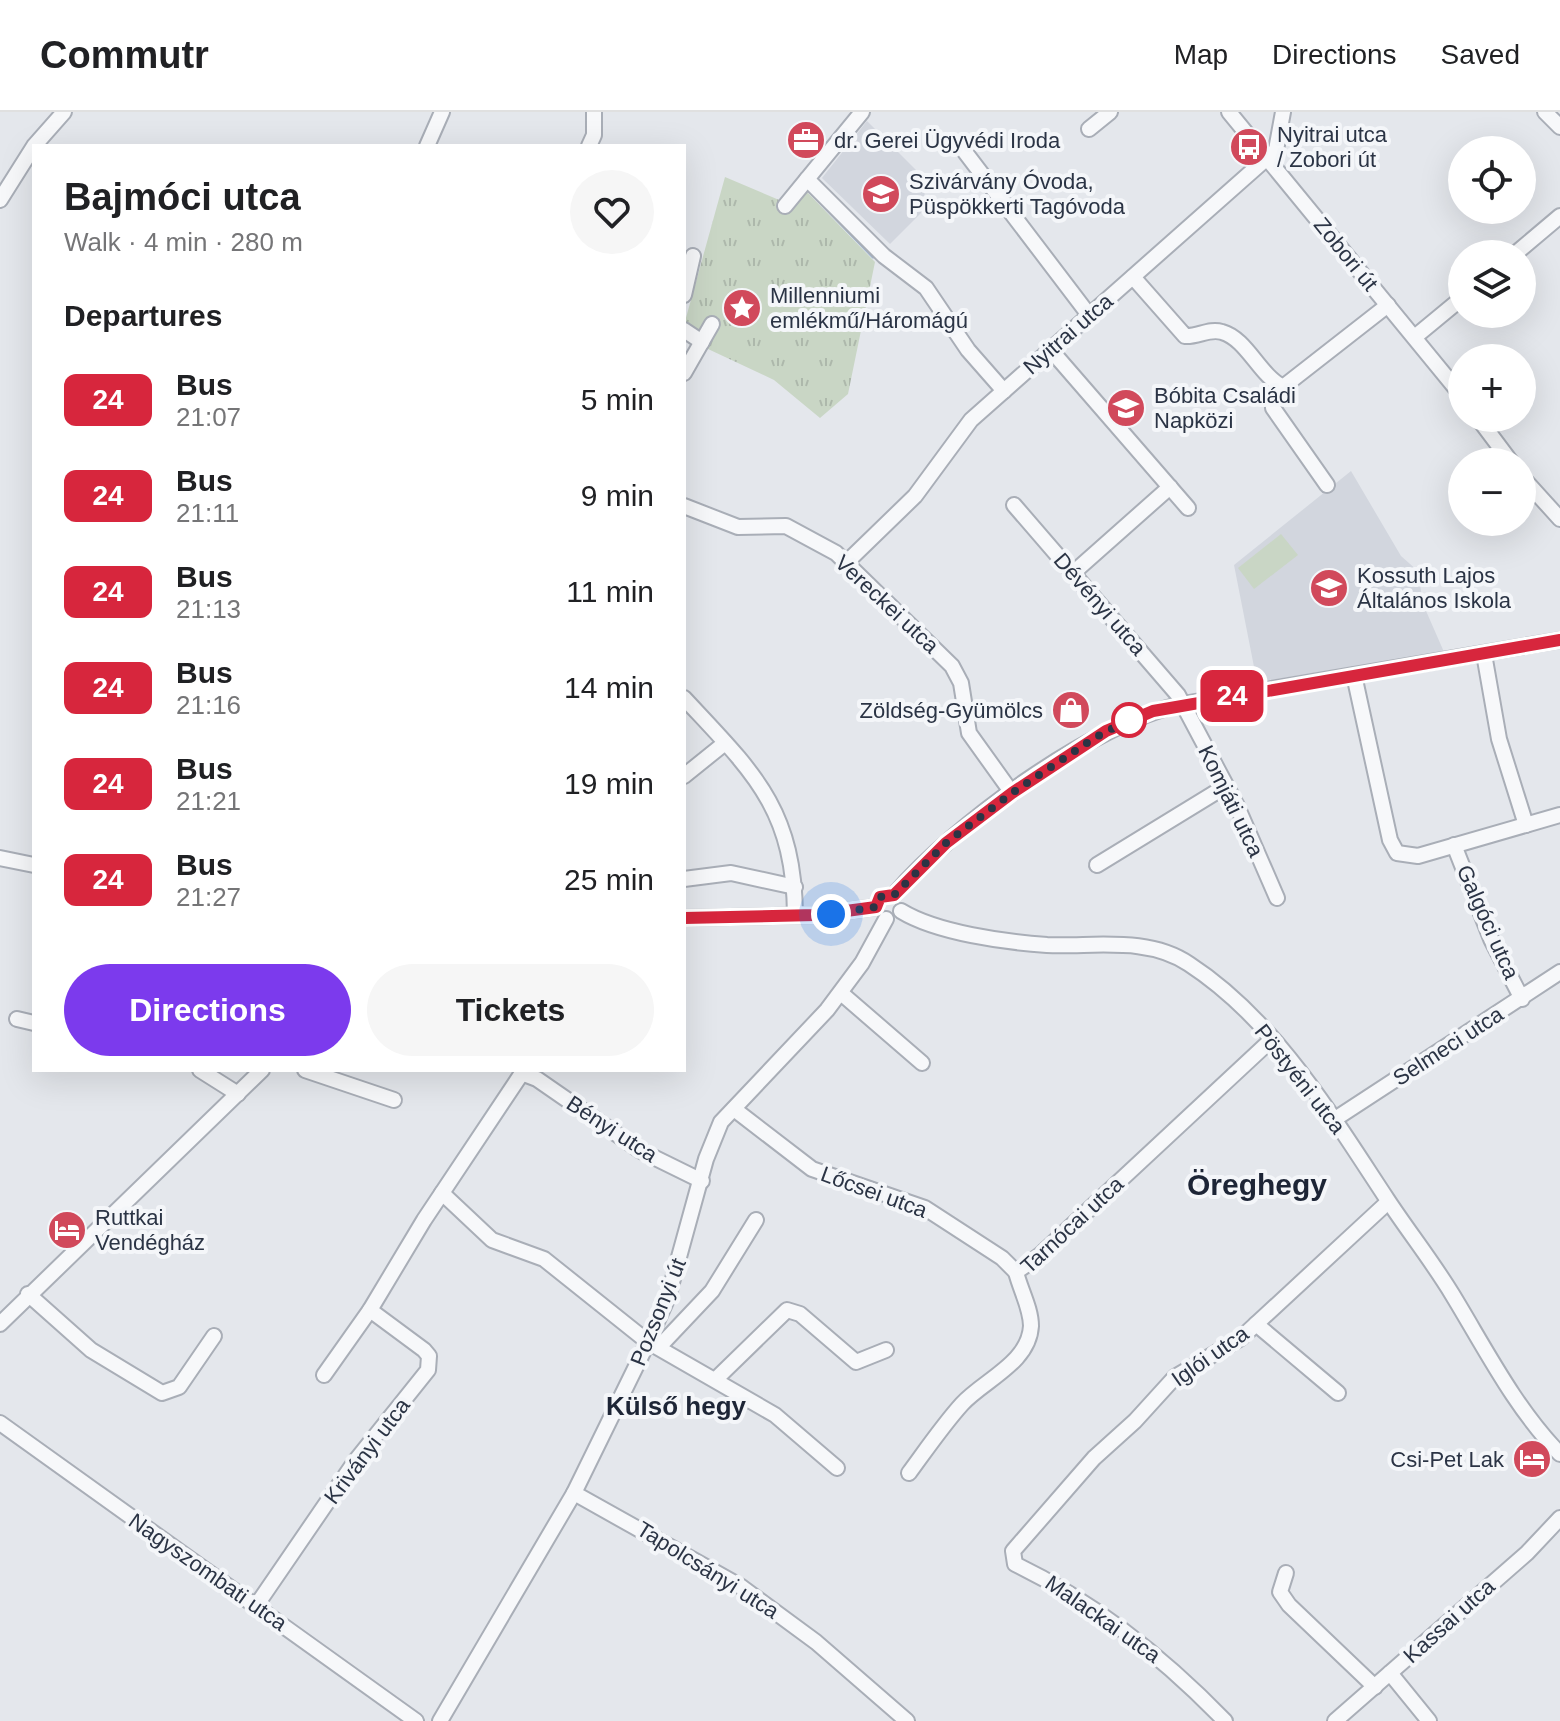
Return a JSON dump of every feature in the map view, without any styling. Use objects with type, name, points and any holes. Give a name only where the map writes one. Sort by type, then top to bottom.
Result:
[{"type":"street","points":[[36,144],[64,112]]},
{"type":"street","points":[[428,144],[442,112]]},
{"type":"street","points":[[590,144],[594,135],[594,112]]},
{"type":"street","points":[[785,206],[862,112]]},
{"type":"street","points":[[1089,129],[1110,112]]},
{"type":"street","name":"Zobori út","points":[[1229,112],[1448,378]]},
{"type":"street","name":"Nyitrai utca","points":[[848,561],[905,507],[971,420],[1269,157],[1280,138],[1283,112]]},
{"type":"street","points":[[1545,112],[1560,127]]},
{"type":"street","points":[[0,200],[32,149]]},
{"type":"street","points":[[965,152],[1089,315]]},
{"type":"street","points":[[807,179],[884,256],[936,300],[968,350],[1004,391]]},
{"type":"street","points":[[1532,240],[1560,216]]},
{"type":"street","points":[[686,286],[693,256]]},
{"type":"street","points":[[1133,277],[1185,336],[1216,331],[1231,335],[1268,377],[1283,387]]},
{"type":"street","points":[[1327,485],[1273,408],[1275,394],[1388,305]]},
{"type":"street","points":[[1416,336],[1448,310]]},
{"type":"street","points":[[686,370],[712,324]]},
{"type":"street","points":[[686,331],[702,342]]},
{"type":"street","points":[[1050,349],[1188,508]]},
{"type":"street","points":[[1073,573],[1170,487]]},
{"type":"street","points":[[1536,492],[1560,519]]},
{"type":"street","name":"Dévényi utca","points":[[1014,505],[1172,687],[1183,704]]},
{"type":"street","name":"Vereckei utca","points":[[686,507],[728,525],[786,526],[848,561],[952,666],[961,683],[969,733],[1012,793]]},
{"type":"street","points":[[894,895],[946,843],[1012,793],[1117,725],[1183,704],[1560,640]]},
{"type":"street","points":[[1484,654],[1499,739],[1526,825]]},
{"type":"street","points":[[1354,675],[1397,853],[1410,857],[1560,815]]},
{"type":"street","points":[[686,700],[725,743],[777,812],[788,841],[795,887],[795,915]]},
{"type":"street","name":"Komjáti utca","points":[[1183,704],[1226,786],[1277,898]]},
{"type":"street","points":[[686,774],[725,743]]},
{"type":"street","points":[[1097,865],[1226,786]]},
{"type":"street","name":"Galgóci utca","points":[[1454,845],[1491,939],[1522,999]]},
{"type":"street","points":[[0,858],[32,865]]},
{"type":"street","points":[[686,879],[731,873],[795,887]]},
{"type":"street","points":[[686,918],[881,913],[895,918],[901,911],[900,900],[894,895],[883,895],[881,913]]},
{"type":"street","name":"Pöstyéni utca","points":[[901,911],[939,927],[1033,943],[1133,946],[1177,956],[1234,1000],[1335,1119],[1388,1202],[1447,1285],[1534,1425],[1560,1454]]},
{"type":"street","name":"Pozsonyi út","points":[[440,1721],[574,1493],[654,1344],[711,1145],[721,1122],[790,1052],[841,993],[881,913]]},
{"type":"street","name":"Selmeci utca","points":[[1335,1119],[1560,972]]},
{"type":"street","points":[[841,993],[922,1063]]},
{"type":"street","points":[[17,1019],[32,1023]]},
{"type":"street","name":"Tarnócai utca","points":[[909,1473],[962,1404],[1005,1370],[1029,1336],[1030,1317],[1016,1272],[1039,1256],[1271,1040]]},
{"type":"street","points":[[203,1072],[238,1094]]},
{"type":"street","points":[[0,1324],[260,1072]]},
{"type":"street","points":[[311,1072],[394,1100]]},
{"type":"street","points":[[324,1375],[370,1310],[442,1193],[524,1072]]},
{"type":"street","name":"Bényi utca","points":[[524,1072],[641,1151],[702,1181]]},
{"type":"street","name":"Lőcsei utca","points":[[734,1109],[812,1169],[925,1208],[1002,1258],[1016,1272]]},
{"type":"street","points":[[442,1193],[492,1240],[544,1259],[654,1344],[788,1424],[837,1468]]},
{"type":"street","name":"Iglói utca","points":[[1012,1557],[1019,1540],[1075,1478],[1175,1377],[1229,1347],[1388,1202]]},
{"type":"street","points":[[654,1344],[712,1291],[756,1220]]},
{"type":"street","points":[[28,1294],[91,1350],[162,1393],[179,1387],[214,1336]]},
{"type":"street","name":"Kriványi utca","points":[[256,1606],[356,1460],[428,1370],[429,1356],[424,1350],[370,1310]]},
{"type":"street","points":[[716,1379],[787,1310],[800,1314],[856,1362],[886,1350]]},
{"type":"street","points":[[1256,1324],[1338,1393]]},
{"type":"street","name":"Nagyszombati utca","points":[[0,1423],[416,1721]]},
{"type":"street","name":"Tapolcsányi utca","points":[[574,1493],[740,1586],[816,1642],[907,1721]]},
{"type":"street","name":"Kassai utca","points":[[1335,1721],[1557,1529]]},
{"type":"street","name":"Malackai utca","points":[[1012,1557],[1015,1564],[1046,1577],[1147,1646],[1225,1721]]},
{"type":"street","points":[[1286,1573],[1280,1592],[1289,1605],[1375,1687]]},
{"type":"street","points":[[1390,1673],[1429,1721]]},
{"type":"shaded area","name":"Szivárvány Óvoda, Püspökkerti Tagóvoda","points":[[867,121],[924,178],[925,209],[890,244],[822,178]]},
{"type":"shaded area","name":"Kossuth Lajos Általános Iskola","points":[[1351,471],[1401,556],[1418,571],[1423,604],[1444,652],[1257,682],[1234,565]]},
{"type":"green space","points":[[725,177],[791,205],[805,190],[875,262],[848,394],[820,418],[774,380],[708,349],[686,327]]},
{"type":"green space","points":[[1281,534],[1298,555],[1254,589],[1238,568]]},
{"type":"waterway","points":[[812,194],[873,257]]},
{"type":"bus line","name":"24","points":[[686,918],[816,915],[876,907],[880,897],[894,895],[946,843],[1012,793],[1106,731],[1153,711],[1560,640]]},
{"type":"place","name":"dr. Gerei Ügyvédi Iroda","points":[[806,140]]},
{"type":"place","name":"Nyitrai utca / Zobori út","points":[[1249,147]]},
{"type":"place","name":"Szivárvány Óvoda, Püspökkerti Tagóvoda","points":[[881,194]]},
{"type":"place","name":"Millenniumi emlékmű/Háromágú","points":[[742,308]]},
{"type":"place","name":"Bóbita Családi Napközi","points":[[1126,408]]},
{"type":"place","name":"Kossuth Lajos Általános Iskola","points":[[1329,588]]},
{"type":"place","name":"Zöldség-Gyümölcs","points":[[1071,710]]},
{"type":"place","name":"Ruttkai Vendégház","points":[[67,1230]]},
{"type":"place","name":"Csi-Pet Lak","points":[[1532,1459]]},
{"type":"district","name":"Öreghegy","points":[[1257,1184]]},
{"type":"district","name":"Külső hegy","points":[[676,1406]]},
{"type":"route","points":[[831,914],[876,907],[880,897],[894,895],[946,843],[1012,793],[1096,737],[1129,720]]}]
